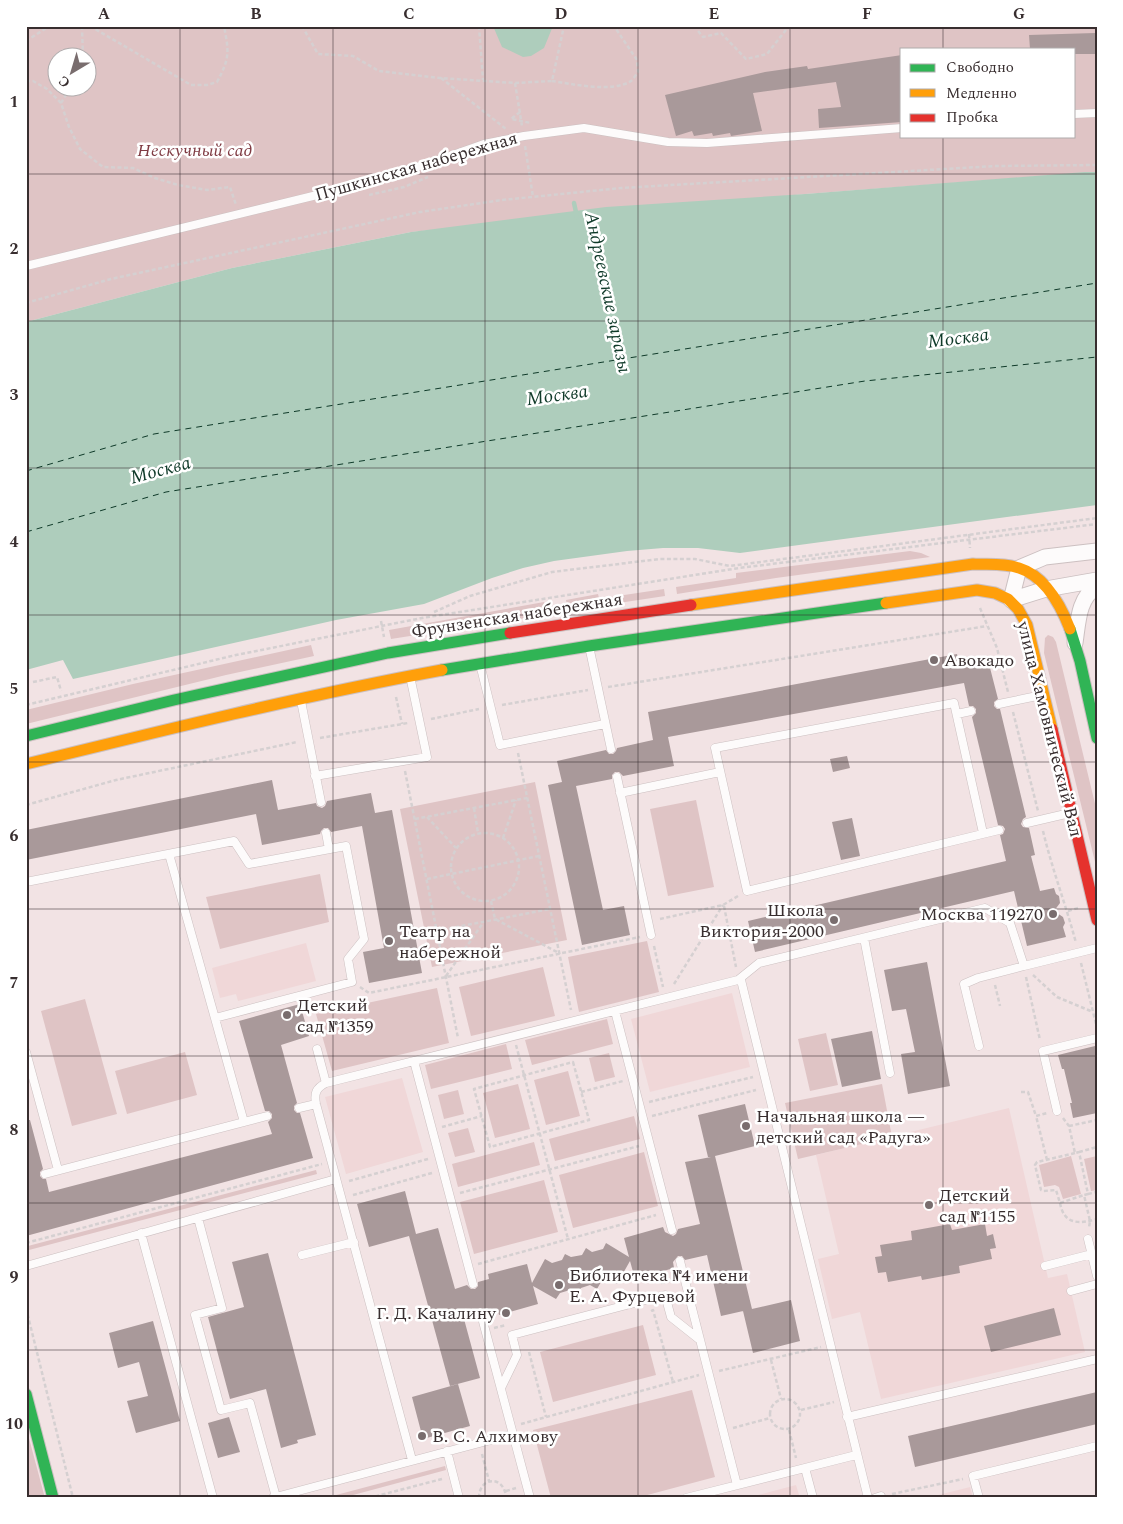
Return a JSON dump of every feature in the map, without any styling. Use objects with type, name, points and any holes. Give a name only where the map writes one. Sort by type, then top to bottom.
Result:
[{"type":"main road","name":"Фрунзенская набережная","points":[[26,736],[174,700],[416,648],[558,624],[973,564],[1019,568]]},
{"type":"main road","points":[[1019,568],[1033,575],[1046,589],[1064,615],[1075,644],[1097,738]]},
{"type":"main road","points":[[26,764],[301,698],[479,663],[977,590],[996,592],[1011,600]]},
{"type":"main road","name":"улица Хамовнический Вал","points":[[1011,600],[1020,610],[1027,625],[1097,920]]},
{"type":"main road","points":[[26,1394],[53,1498]]},
{"type":"street","points":[[1011,600],[1019,568],[1045,557],[1097,550]]},
{"type":"street","points":[[1011,600],[1046,589],[1097,580]]},
{"type":"street","points":[[1075,644],[1080,608],[1092,590],[1097,587]]},
{"type":"lane","points":[[1076,114],[1097,113]]},
{"type":"lane","name":"Пушкинская набережная","points":[[26,266],[354,186],[484,144],[517,137],[584,128],[668,142],[707,143],[900,128]]},
{"type":"lane","points":[[589,646],[611,749]]},
{"type":"lane","points":[[479,663],[500,745],[605,724]]},
{"type":"lane","points":[[315,776],[427,757],[410,676]]},
{"type":"lane","points":[[999,704],[1044,694]]},
{"type":"lane","points":[[301,698],[320,802]]},
{"type":"lane","points":[[984,833],[954,703],[715,748],[747,891],[999,830]]},
{"type":"lane","points":[[957,714],[970,711]]},
{"type":"lane","points":[[620,793],[720,772]]},
{"type":"lane","points":[[617,778],[651,935]]},
{"type":"lane","points":[[1027,823],[1072,812]]},
{"type":"lane","points":[[326,833],[329,849]]},
{"type":"lane","points":[[26,882],[234,841],[249,864],[346,846],[364,939],[348,959],[352,982],[214,1018]]},
{"type":"lane","points":[[169,854],[244,1122]]},
{"type":"lane","points":[[412,1460],[316,1104],[314,1094],[318,1087],[326,1083],[460,1049],[740,980],[759,963],[985,908],[1010,923],[1024,966]]},
{"type":"lane","points":[[864,938],[890,1073]]},
{"type":"lane","points":[[979,1046],[964,984],[992,974],[1097,948]]},
{"type":"lane","points":[[740,980],[868,1498]]},
{"type":"lane","points":[[615,1011],[672,1230]]},
{"type":"lane","points":[[1057,1110],[1043,1051],[1097,1038]]},
{"type":"lane","points":[[317,1049],[326,1083]]},
{"type":"lane","points":[[26,1052],[58,1170]]},
{"type":"lane","points":[[414,1061],[473,1284]]},
{"type":"lane","points":[[299,1108],[316,1104]]},
{"type":"lane","points":[[45,1174],[267,1116]]},
{"type":"lane","points":[[26,1266],[141,1233],[337,1182]]},
{"type":"lane","points":[[198,1218],[222,1308],[195,1315],[221,1410],[250,1402],[274,1497],[479,1443],[512,1430]]},
{"type":"lane","points":[[141,1233],[213,1498]]},
{"type":"lane","points":[[1088,1239],[1097,1276]]},
{"type":"lane","points":[[302,1255],[354,1242]]},
{"type":"lane","points":[[1045,1266],[1092,1254]]},
{"type":"lane","points":[[680,1261],[737,1485]]},
{"type":"lane","points":[[1071,1291],[1097,1284]]},
{"type":"lane","points":[[501,1388],[517,1355],[512,1335],[665,1295],[671,1317],[700,1340]]},
{"type":"lane","points":[[481,1314],[530,1498]]},
{"type":"lane","points":[[847,1418],[1097,1360]]},
{"type":"lane","points":[[979,1498],[973,1476],[1097,1446]]},
{"type":"lane","points":[[447,1451],[459,1498]]},
{"type":"lane","points":[[686,1498],[856,1455]]},
{"type":"lane","points":[[802,1469],[813,1498]]},
{"type":"path","points":[[26,41],[48,27],[54,26]]},
{"type":"path","points":[[82,26],[83,48]]},
{"type":"path","points":[[90,26],[191,86],[217,82],[229,51],[224,26]]},
{"type":"path","points":[[302,26],[318,54],[353,56],[379,71],[440,78],[515,83],[552,82],[603,87],[631,81],[638,72],[637,60],[614,26]]},
{"type":"path","points":[[479,26],[483,80]]},
{"type":"path","points":[[552,82],[564,26]]},
{"type":"path","points":[[702,26],[698,31],[703,37],[721,33],[746,60],[766,54],[789,26]]},
{"type":"path","points":[[440,78],[517,137]]},
{"type":"path","points":[[26,81],[33,81],[47,89],[61,103],[69,127],[80,150],[103,167],[133,168],[155,178],[178,185],[207,190],[230,187],[236,206]]},
{"type":"path","points":[[515,83],[520,112]]},
{"type":"path","points":[[61,103],[64,98]]},
{"type":"path","points":[[526,149],[533,197]]},
{"type":"path","points":[[26,303],[111,279],[420,212],[533,197],[621,188],[996,166],[1097,165]]},
{"type":"path","points":[[366,196],[404,187],[432,175]]},
{"type":"path","points":[[434,612],[470,596],[512,583],[552,572],[600,565],[660,559],[695,559],[730,566],[1097,518]]},
{"type":"path","points":[[26,705],[381,623],[739,568],[1097,524]]},
{"type":"path","points":[[969,534],[970,548]]},
{"type":"path","points":[[980,606],[997,648],[1050,861],[1068,911],[1097,1028]]},
{"type":"path","points":[[381,623],[385,640]]},
{"type":"path","points":[[26,805],[116,780],[309,740],[597,688],[987,626]]},
{"type":"path","points":[[1097,642],[1097,648]]},
{"type":"path","points":[[33,682],[57,677],[61,691]]},
{"type":"path","points":[[396,693],[402,724]]},
{"type":"path","points":[[515,742],[573,1021]]},
{"type":"path","points":[[403,760],[460,1049]]},
{"type":"path","points":[[414,819],[527,798]]},
{"type":"path","points":[[503,838],[516,800]]},
{"type":"path","points":[[474,808],[478,833]]},
{"type":"path","points":[[427,817],[456,848]]},
{"type":"path","points":[[478,833],[491,833],[503,838],[513,848],[518,860],[518,873],[513,886],[504,895],[491,900],[478,900],[466,895],[456,886],[451,873],[451,860],[456,848],[465,838],[478,833]]},
{"type":"path","points":[[426,879],[539,856]]},
{"type":"path","points":[[648,922],[723,905],[747,891]]},
{"type":"path","points":[[491,900],[495,919]]},
{"type":"path","points":[[723,905],[740,980]]},
{"type":"path","points":[[666,998],[723,905]]},
{"type":"path","points":[[1068,911],[1082,907]]},
{"type":"path","points":[[436,931],[550,909]]},
{"type":"path","points":[[495,919],[559,953]]},
{"type":"path","points":[[445,977],[484,922]]},
{"type":"path","points":[[352,982],[369,993],[651,935],[666,998]]},
{"type":"path","points":[[1024,966],[1057,997],[1093,1012]]},
{"type":"path","points":[[1024,966],[1043,1051]]},
{"type":"path","points":[[992,974],[1000,1006]]},
{"type":"path","points":[[513,1036],[568,1240]]},
{"type":"path","points":[[573,1062],[589,1120],[490,1146],[474,1089],[524,1076],[573,1062]]},
{"type":"path","points":[[640,1104],[764,1074]]},
{"type":"path","points":[[581,1092],[633,1078]]},
{"type":"path","points":[[644,1118],[767,1088]]},
{"type":"path","points":[[1021,1092],[1028,1092],[1036,1116],[1046,1160]]},
{"type":"path","points":[[1036,1116],[1057,1110],[1069,1126],[1075,1152]]},
{"type":"path","points":[[432,1130],[482,1116]]},
{"type":"path","points":[[1069,1126],[1097,1120]]},
{"type":"path","points":[[450,1195],[650,1143]]},
{"type":"path","points":[[1097,1147],[1037,1162],[1035,1165],[1041,1190],[1056,1190],[1064,1213],[1072,1221],[1078,1223],[1097,1219]]},
{"type":"path","points":[[1079,1152],[1088,1194]]},
{"type":"path","points":[[337,1182],[439,1156]]},
{"type":"path","points":[[26,1243],[332,1161]]},
{"type":"path","points":[[342,1198],[443,1169]]},
{"type":"path","points":[[1060,1202],[1097,1192]]},
{"type":"path","points":[[1084,1195],[1090,1221],[1088,1239]]},
{"type":"path","points":[[469,1267],[667,1212]]},
{"type":"path","points":[[26,1308],[73,1498]]},
{"type":"path","points":[[644,1313],[653,1310],[673,1382]]},
{"type":"path","points":[[526,1344],[546,1417]]},
{"type":"path","points":[[512,1430],[546,1417],[673,1382],[830,1345]]},
{"type":"path","points":[[771,1359],[781,1399]]},
{"type":"path","points":[[781,1399],[789,1399],[796,1403],[800,1410],[800,1418],[796,1425],[789,1430],[781,1430],[774,1425],[770,1418],[770,1410],[774,1403],[781,1399]]},
{"type":"path","points":[[800,1410],[843,1400]]},
{"type":"path","points":[[723,1431],[770,1418]]},
{"type":"path","points":[[789,1430],[802,1469]]},
{"type":"path","points":[[479,1443],[489,1481]]},
{"type":"path","points":[[369,1498],[454,1476]]},
{"type":"path","points":[[878,1497],[973,1476]]},
{"type":"path","points":[[479,1498],[479,1491],[489,1481],[496,1481],[502,1485],[506,1491],[506,1498]]},
{"type":"shaded area","points":[[306,943],[316,981],[238,1001],[236,994],[220,998],[212,968]]},
{"type":"shaded area","points":[[732,993],[750,1067],[650,1092],[631,1019]]},
{"type":"shaded area","points":[[402,1078],[423,1152],[346,1174],[325,1097]]},
{"type":"shaded area","name":"Детский сад №1155","points":[[1009,1108],[1048,1278],[1067,1274],[1085,1352],[881,1399],[860,1312],[832,1319],[818,1259],[839,1254],[816,1155]]},
{"type":"shaded area","points":[[796,1485],[800,1498],[747,1498]]},
{"type":"shaded area","points":[[970,1487],[973,1498],[926,1498]]},
{"type":"green space","name":"Нескучный сад","points":[[26,26],[1097,26],[1097,172],[805,194],[411,232],[232,268],[26,322]]},
{"type":"green space","points":[[910,551],[930,557],[776,578],[677,594],[676,587],[736,578],[736,573]]},
{"type":"green space","points":[[664,589],[665,596],[612,604],[611,597]]},
{"type":"green space","points":[[598,594],[601,606],[568,611],[566,600]]},
{"type":"green space","points":[[544,602],[546,608],[556,606],[557,613],[391,639],[389,630]]},
{"type":"green space","points":[[1048,635],[1053,637],[1056,642],[1097,812],[1097,870],[1044,653],[1045,638]]},
{"type":"green space","points":[[311,645],[314,656],[226,675],[26,724],[26,710],[133,684]]},
{"type":"green space","points":[[535,782],[567,940],[432,967],[400,809]]},
{"type":"green space","points":[[696,800],[714,887],[668,896],[650,809]]},
{"type":"green space","points":[[320,874],[329,922],[220,949],[206,897]]},
{"type":"green space","points":[[647,941],[659,992],[579,1012],[568,957]]},
{"type":"green space","points":[[543,967],[555,1016],[471,1036],[459,987]]},
{"type":"green space","points":[[437,988],[449,1043],[332,1071],[316,1014]]},
{"type":"green space","points":[[85,999],[117,1114],[72,1126],[41,1011]]},
{"type":"green space","points":[[607,1019],[613,1044],[532,1065],[525,1040]]},
{"type":"green space","points":[[826,1033],[838,1085],[810,1091],[798,1039]]},
{"type":"green space","points":[[506,1044],[512,1069],[431,1089],[425,1065]]},
{"type":"green space","points":[[185,1052],[197,1095],[127,1114],[115,1071]]},
{"type":"green space","points":[[609,1053],[615,1077],[595,1082],[589,1058]]},
{"type":"green space","points":[[568,1071],[580,1116],[546,1125],[534,1080]]},
{"type":"green space","points":[[518,1084],[530,1129],[495,1138],[483,1093]]},
{"type":"green space","points":[[882,1084],[892,1137],[798,1159],[785,1103]]},
{"type":"green space","points":[[458,1090],[464,1114],[444,1119],[438,1095]]},
{"type":"green space","points":[[634,1116],[640,1139],[555,1161],[549,1139]]},
{"type":"green space","points":[[468,1128],[475,1152],[455,1157],[448,1133]]},
{"type":"green space","points":[[534,1142],[540,1165],[458,1187],[452,1164]]},
{"type":"green space","points":[[644,1152],[658,1206],[573,1228],[559,1175]]},
{"type":"green space","points":[[1071,1156],[1081,1194],[1063,1199],[1059,1187],[1055,1185],[1044,1187],[1039,1165]]},
{"type":"green space","points":[[1097,1156],[1097,1190],[1091,1191],[1084,1159]]},
{"type":"green space","points":[[316,1170],[317,1174],[29,1250],[28,1246]]},
{"type":"green space","points":[[544,1180],[558,1232],[474,1254],[460,1202]]},
{"type":"green space","points":[[643,1325],[656,1375],[553,1402],[540,1352]]},
{"type":"green space","points":[[692,1390],[715,1477],[636,1498],[551,1498],[533,1430]]},
{"type":"green space","points":[[26,1427],[45,1498],[26,1498]]},
{"type":"green space","points":[[445,1466],[446,1470],[342,1498],[325,1498]]},
{"type":"water","points":[[493,26],[553,26],[544,48],[531,56],[523,57],[502,47]]},
{"type":"water","name":"Москва","points":[[1097,172],[1097,505],[740,553],[698,548],[663,548],[554,561],[492,578],[424,604],[336,620],[73,679],[63,660],[26,670],[26,322],[232,268],[411,232],[606,207],[805,194]]},
{"type":"building","points":[[1095,33],[1095,54],[1076,54],[1076,48],[1030,48],[1029,35]]},
{"type":"building","points":[[900,55],[900,122],[819,128],[818,109],[841,107],[836,82],[753,93],[762,131],[731,136],[730,133],[713,136],[712,133],[694,136],[692,131],[676,136],[665,95],[765,72],[807,66],[808,69]]},
{"type":"building","points":[[957,654],[960,666],[988,660],[998,699],[994,702],[994,706],[1000,709],[1026,817],[1021,824],[1023,827],[1029,828],[1035,855],[1031,856],[1040,891],[1054,888],[1059,896],[1060,903],[1054,911],[1063,917],[1066,937],[1027,946],[1014,891],[755,952],[748,921],[1006,861],[1000,835],[1003,834],[1005,829],[1003,826],[998,825],[972,717],[976,713],[976,709],[973,706],[969,706],[964,683],[668,737],[674,766],[623,776],[619,772],[615,772],[612,775],[612,779],[576,786],[603,910],[624,906],[630,935],[582,945],[548,785],[562,782],[557,761],[606,750],[609,754],[613,754],[617,748],[653,740],[648,712]]},
{"type":"building","points":[[847,756],[850,768],[833,772],[830,759]]},
{"type":"building","points":[[272,780],[278,810],[316,803],[317,806],[322,808],[327,801],[371,793],[375,813],[392,810],[422,973],[369,983],[363,952],[384,948],[362,826],[331,832],[328,828],[324,828],[320,834],[262,845],[256,814],[26,860],[26,830]]},
{"type":"building","points":[[852,818],[860,856],[841,860],[832,822]]},
{"type":"building","points":[[927,962],[950,1086],[908,1094],[901,1054],[915,1052],[906,1009],[892,1011],[884,970]]},
{"type":"building","points":[[300,1004],[309,1036],[281,1045],[297,1103],[294,1106],[294,1110],[300,1113],[313,1158],[26,1236],[26,1120],[30,1120],[43,1169],[40,1172],[40,1176],[46,1179],[49,1192],[272,1134],[268,1122],[272,1118],[272,1114],[269,1111],[265,1111],[239,1021]]},
{"type":"building","points":[[872,1031],[881,1079],[842,1087],[831,1039]]},
{"type":"building","points":[[1095,1046],[1097,1054],[1097,1113],[1073,1118],[1070,1103],[1072,1103],[1064,1069],[1062,1069],[1058,1055]]},
{"type":"building","points":[[745,1104],[755,1146],[715,1156],[752,1309],[721,1316],[707,1255],[685,1260],[682,1256],[678,1256],[673,1262],[674,1268],[635,1279],[630,1261],[617,1284],[610,1280],[601,1282],[597,1289],[590,1285],[581,1288],[577,1294],[570,1290],[560,1293],[556,1299],[533,1286],[538,1304],[499,1315],[498,1310],[486,1313],[485,1310],[480,1308],[477,1310],[476,1316],[464,1319],[480,1378],[450,1386],[409,1236],[369,1247],[357,1204],[405,1191],[416,1234],[438,1228],[455,1289],[467,1285],[471,1289],[475,1289],[478,1286],[478,1282],[489,1279],[488,1274],[527,1264],[532,1283],[545,1259],[552,1263],[562,1260],[565,1254],[571,1257],[582,1255],[586,1248],[592,1252],[603,1249],[606,1243],[629,1257],[624,1238],[663,1227],[665,1232],[673,1236],[678,1229],[700,1224],[685,1162],[711,1157],[708,1157],[698,1115]]},
{"type":"building","points":[[950,1224],[952,1230],[985,1224],[987,1236],[993,1234],[996,1248],[990,1249],[992,1259],[959,1266],[960,1273],[922,1280],[921,1276],[888,1282],[886,1272],[878,1273],[875,1257],[882,1256],[880,1245],[912,1240],[911,1231]]},
{"type":"building","points":[[268,1253],[316,1435],[297,1440],[298,1443],[281,1448],[266,1389],[230,1399],[208,1317],[244,1307],[232,1262]]},
{"type":"building","points":[[791,1300],[800,1341],[753,1353],[743,1311]]},
{"type":"building","points":[[1054,1308],[1061,1335],[991,1352],[984,1326]]},
{"type":"building","points":[[153,1321],[180,1421],[136,1433],[127,1401],[148,1396],[139,1362],[118,1368],[109,1333]]},
{"type":"building","points":[[458,1384],[470,1426],[423,1439],[412,1397]]},
{"type":"building","points":[[1097,1392],[1097,1424],[915,1467],[908,1436]]},
{"type":"building","points":[[229,1417],[240,1452],[218,1458],[208,1423]]},
{"type":"waterway","name":"Андреевские заразы","points":[[574,203],[577,217]]},
{"type":"ferry route","points":[[26,471],[154,434],[1097,283]]},
{"type":"ferry route","points":[[26,532],[166,492],[865,381],[1097,357]]},
{"type":"traffic: fast","points":[[442,670],[589,646],[886,603]]},
{"type":"traffic: fast","points":[[1070,629],[1080,661],[1097,738]]},
{"type":"traffic: fast","points":[[26,736],[174,700],[388,653],[510,633]]},
{"type":"traffic: fast","points":[[26,1394],[53,1498]]},
{"type":"traffic: slow","points":[[691,605],[973,564],[1002,565],[1014,566],[1037,578],[1057,602],[1070,629]]},
{"type":"traffic: slow","points":[[886,603],[977,590],[995,593],[1008,599],[1018,609],[1027,625],[1052,729]]},
{"type":"traffic: slow","points":[[26,764],[285,702],[442,670]]},
{"type":"traffic: jam","points":[[510,633],[691,605]]},
{"type":"traffic: jam","points":[[1052,729],[1097,920]]},
{"type":"place","name":"Авокадо","points":[[934,660]]},
{"type":"place","name":"Москва 119270","points":[[1053,914]]},
{"type":"place","name":"Школа Виктория-2000","points":[[834,920]]},
{"type":"place","name":"Театр на набережной","points":[[389,941]]},
{"type":"place","name":"Детский сад №1359","points":[[287,1015]]},
{"type":"place","name":"Начальная школа — детский сад «Радуга»","points":[[746,1126]]},
{"type":"place","name":"Детский сад №1155","points":[[929,1205]]},
{"type":"place","name":"Библиотека №4 имени Е. А. Фурцевой","points":[[559,1285]]},
{"type":"place","name":"Г. Д. Качалину","points":[[506,1313]]},
{"type":"place","name":"В. С. Алхимову","points":[[422,1436]]}]
